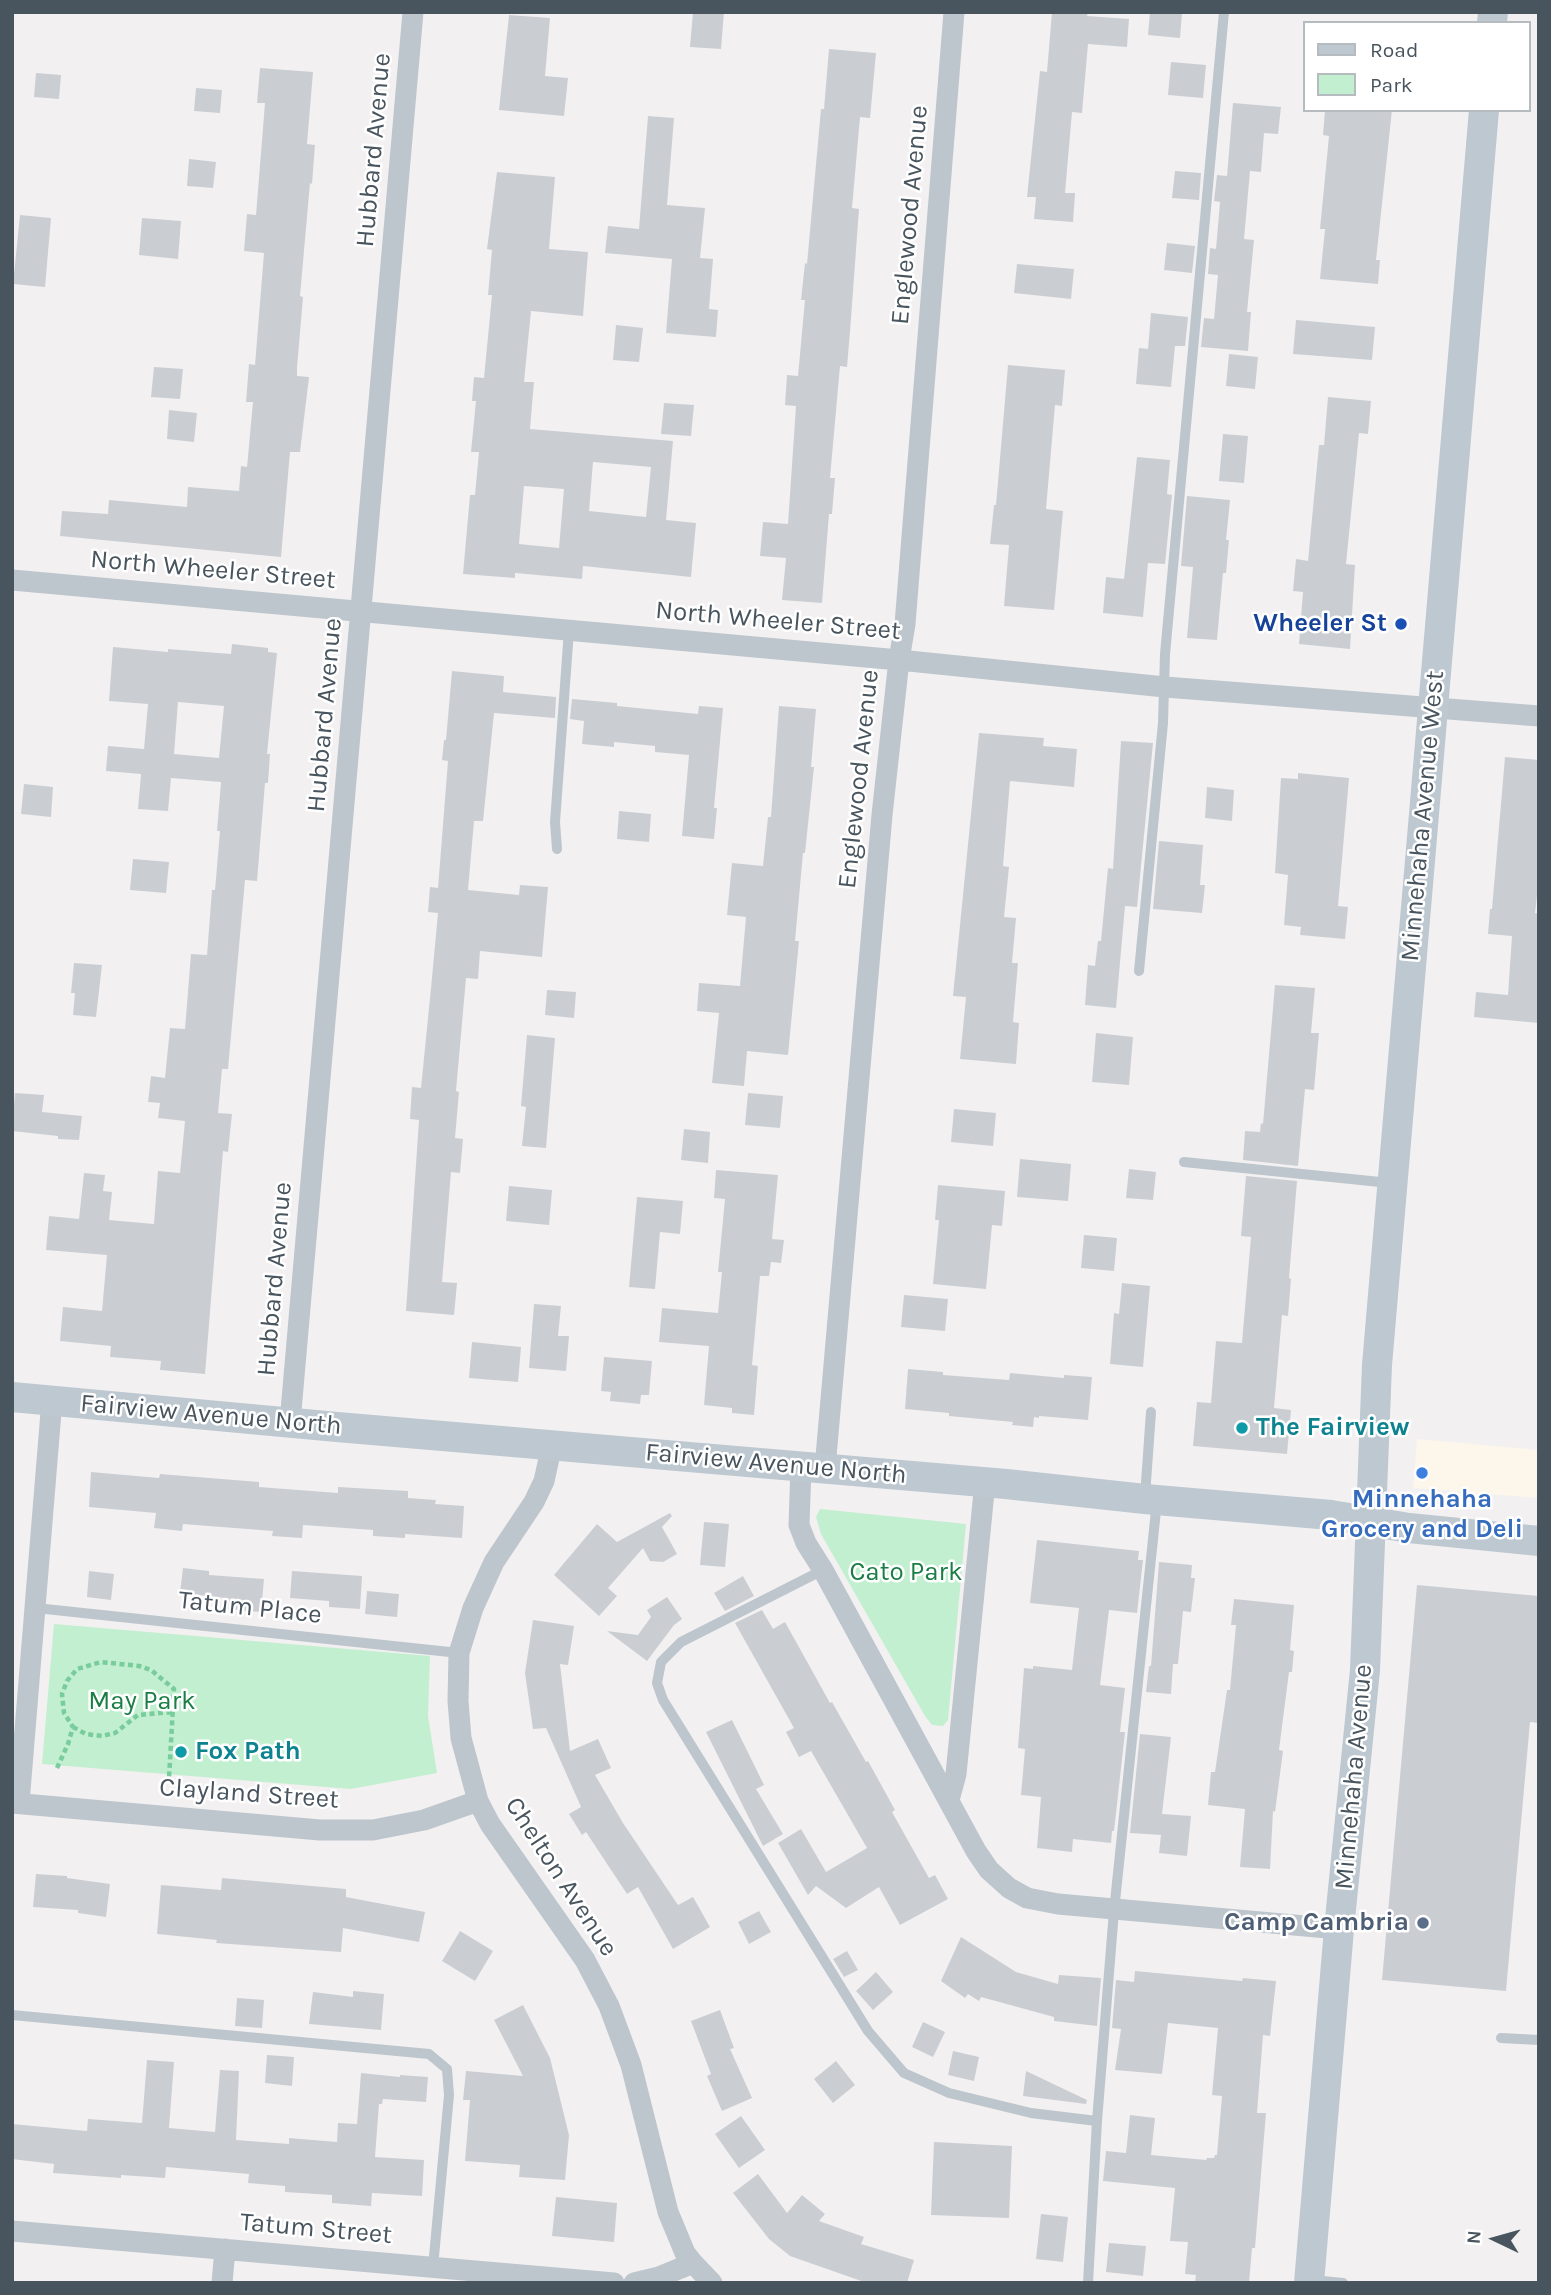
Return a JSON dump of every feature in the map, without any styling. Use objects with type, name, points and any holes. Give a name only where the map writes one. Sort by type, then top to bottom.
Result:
[{"type":"street","name":"Hubbard Avenue","points":[[290,1422],[413,12]]},
{"type":"street","name":"Englewood Avenue","points":[[954,12],[905,624],[882,815],[813,1467],[799,1525],[806,1543],[976,1851],[989,1870],[1009,1888],[1027,1898],[1058,1904],[1339,1929]]},
{"type":"street","name":"Minnehaha Avenue West","points":[[1370,1522],[1377,1365],[1484,112]]},
{"type":"street","name":"North Wheeler Street","points":[[12,580],[899,660],[1165,687],[1539,716]]},
{"type":"street","name":"Fairview Avenue North","points":[[12,1396],[985,1482],[1331,1515],[1370,1522],[1539,1541]]},
{"type":"street","points":[[16,1803],[36,1608],[52,1400]]},
{"type":"street","name":"Chelton Avenue","points":[[552,1445],[544,1481],[534,1502],[494,1562],[473,1608],[459,1653],[458,1701],[461,1738],[478,1801],[493,1830],[585,1960],[609,2006],[631,2065],[668,2212],[685,2253],[693,2263]]},
{"type":"street","points":[[948,1800],[956,1774],[985,1482]]},
{"type":"street","name":"Minnehaha Avenue","points":[[1309,2281],[1339,1929],[1365,1670],[1370,1522]]},
{"type":"street","name":"Clayland Street","points":[[16,1803],[320,1830],[373,1830],[424,1819],[478,1801]]},
{"type":"street","name":"Tatum Street","points":[[12,2231],[614,2283]]},
{"type":"street","points":[[222,2283],[225,2249]]},
{"type":"street","points":[[634,2283],[659,2277],[693,2263],[712,2283]]},
{"type":"lane","points":[[1139,971],[1224,12]]},
{"type":"lane","points":[[558,849],[555,822],[569,630]]},
{"type":"lane","points":[[1184,1162],[1393,1183]]},
{"type":"lane","points":[[1088,2283],[1097,2121],[1151,1499],[1151,1412]]},
{"type":"lane","points":[[823,1570],[681,1642],[661,1662],[657,1683],[663,1700],[868,2031],[904,2073],[949,2093],[973,2099],[1031,2113],[1097,2121]]},
{"type":"lane","name":"Tatum Place","points":[[36,1608],[459,1653]]},
{"type":"lane","points":[[12,2015],[429,2054],[447,2069],[449,2095],[433,2267]]},
{"type":"lane","points":[[1500,2038],[1539,2040]]},
{"type":"lane","points":[[1309,2281],[1343,2283]]},
{"type":"path","points":[[169,1778],[173,1712],[174,1689],[151,1670],[101,1662],[91,1664],[77,1669],[62,1694],[64,1713],[72,1727],[86,1734],[102,1736],[115,1733],[138,1715],[173,1712]]},
{"type":"path","points":[[57,1768],[72,1727]]},
{"type":"shaded area","points":[[1417,1439],[1539,1450],[1539,1498],[1413,1488]]},
{"type":"green space","name":"Cato Park","points":[[820,1509],[966,1524],[948,1720],[943,1726],[932,1725],[925,1716],[821,1534],[816,1517]]},
{"type":"green space","name":"May Park","points":[[54,1624],[430,1656],[428,1716],[437,1773],[351,1789],[42,1764]]},
{"type":"building","points":[[693,12],[724,12],[721,49],[690,47]]},
{"type":"building","points":[[1052,12],[1088,12],[1087,16],[1129,19],[1127,47],[1088,44],[1082,113],[1072,112],[1065,193],[1075,193],[1073,222],[1034,219],[1036,197],[1027,197],[1040,71],[1047,72]]},
{"type":"building","points":[[1150,12],[1182,12],[1180,38],[1148,35]]},
{"type":"building","points":[[509,15],[550,18],[545,76],[568,78],[564,116],[499,110]]},
{"type":"building","points":[[829,49],[876,53],[870,118],[860,117],[852,208],[859,209],[850,332],[847,367],[840,366],[830,478],[835,478],[832,514],[829,514],[822,603],[782,600],[786,558],[760,556],[763,522],[788,524],[796,406],[785,405],[787,375],[798,376],[805,300],[801,300]]},
{"type":"building","points":[[1171,62],[1206,65],[1203,98],[1168,95]]},
{"type":"building","points":[[260,68],[313,72],[307,144],[315,145],[300,296],[303,297],[297,368],[297,376],[309,377],[300,452],[290,452],[281,557],[60,536],[62,511],[108,514],[109,500],[187,507],[188,487],[239,491],[241,466],[247,467],[253,402],[246,402],[249,364],[255,365],[264,253],[244,251],[247,214],[256,215],[265,103],[257,103]]},
{"type":"building","points":[[36,73],[61,75],[59,99],[34,97]]},
{"type":"building","points":[[196,88],[222,90],[220,113],[194,111]]},
{"type":"building","points":[[1233,103],[1281,107],[1278,134],[1264,133],[1261,172],[1250,171],[1244,239],[1254,240],[1247,312],[1251,312],[1248,351],[1201,347],[1204,318],[1214,319],[1218,275],[1208,274],[1210,248],[1216,249],[1220,202],[1214,201],[1217,175],[1227,176]]},
{"type":"building","points":[[1325,112],[1392,112],[1376,260],[1380,260],[1378,284],[1320,279],[1325,229],[1320,229],[1329,136],[1323,135]]},
{"type":"building","points":[[648,116],[674,118],[667,205],[705,208],[700,258],[713,259],[709,309],[718,310],[716,337],[666,333],[672,259],[605,253],[608,226],[639,229]]},
{"type":"building","points":[[189,159],[216,162],[213,188],[187,186]]},
{"type":"building","points":[[1175,171],[1201,173],[1199,200],[1172,198]]},
{"type":"building","points":[[497,172],[555,177],[549,249],[588,252],[583,316],[531,311],[524,382],[534,382],[530,429],[673,441],[666,520],[696,523],[691,577],[583,566],[582,579],[515,573],[515,578],[463,574],[470,495],[475,495],[479,452],[471,452],[476,401],[472,401],[474,377],[484,378],[492,295],[488,295],[492,250],[487,249]],"holes":[[[593,462],[651,467],[646,517],[589,511]],[[524,486],[564,489],[559,548],[519,544]]]},
{"type":"building","points":[[20,215],[51,218],[45,287],[13,284]]},
{"type":"building","points":[[142,218],[181,221],[178,259],[139,255]]},
{"type":"building","points":[[1167,243],[1195,246],[1192,273],[1164,270]]},
{"type":"building","points":[[1017,264],[1074,269],[1071,299],[1014,293]]},
{"type":"building","points":[[1151,313],[1188,317],[1185,346],[1175,346],[1171,387],[1136,384],[1139,348],[1148,349]]},
{"type":"building","points":[[1296,320],[1375,327],[1372,360],[1293,354]]},
{"type":"building","points":[[616,325],[643,328],[639,362],[613,360]]},
{"type":"building","points":[[1229,354],[1258,357],[1255,389],[1226,386]]},
{"type":"building","points":[[1008,365],[1065,370],[1062,406],[1055,405],[1046,509],[1063,511],[1054,610],[1004,606],[1009,545],[990,544]]},
{"type":"building","points":[[154,367],[183,369],[180,399],[151,397]]},
{"type":"building","points":[[1328,397],[1371,401],[1368,434],[1359,433],[1346,564],[1355,565],[1350,649],[1299,644],[1303,592],[1293,591],[1296,559],[1308,561],[1319,445],[1324,445]]},
{"type":"building","points":[[664,403],[694,405],[691,436],[661,434]]},
{"type":"building","points":[[169,410],[197,413],[194,442],[167,439]]},
{"type":"building","points":[[1223,434],[1248,436],[1244,483],[1219,481]]},
{"type":"building","points":[[1137,457],[1170,460],[1167,494],[1172,495],[1165,564],[1148,563],[1143,617],[1103,613],[1106,577],[1124,579]]},
{"type":"building","points":[[1187,496],[1230,500],[1226,573],[1223,573],[1217,640],[1187,638],[1193,567],[1181,566]]},
{"type":"building","points":[[232,644],[268,648],[268,652],[277,653],[267,754],[270,754],[268,783],[265,783],[257,881],[245,880],[228,1069],[222,1069],[218,1113],[232,1114],[228,1152],[223,1151],[205,1374],[160,1370],[161,1361],[110,1357],[111,1346],[60,1341],[63,1307],[102,1311],[107,1255],[46,1250],[49,1216],[79,1219],[84,1173],[105,1175],[103,1191],[112,1192],[109,1220],[154,1224],[158,1171],[180,1173],[185,1121],[158,1118],[160,1103],[148,1102],[151,1076],[165,1078],[170,1028],[185,1029],[191,954],[207,955],[212,890],[215,890],[221,782],[171,778],[168,811],[138,809],[141,774],[106,771],[108,746],[144,749],[148,704],[109,701],[113,647],[231,654]],"holes":[[[178,702],[224,706],[219,758],[174,754]]]},
{"type":"building","points":[[452,671],[504,676],[503,692],[556,697],[555,718],[494,713],[483,821],[474,821],[468,890],[519,895],[520,885],[548,887],[542,957],[480,951],[478,979],[466,978],[456,1091],[459,1092],[455,1138],[463,1139],[460,1173],[451,1172],[442,1282],[457,1283],[454,1315],[406,1311],[419,1120],[410,1119],[412,1087],[421,1088],[431,988],[438,913],[428,912],[430,887],[438,888],[448,761],[442,760]]},
{"type":"building","points":[[572,699],[698,714],[699,706],[723,708],[714,808],[717,808],[714,839],[682,836],[689,755],[655,752],[655,746],[614,742],[614,747],[582,744],[584,721],[570,719]]},
{"type":"building","points":[[779,706],[816,709],[811,767],[814,767],[795,941],[799,941],[788,1055],[747,1051],[744,1086],[712,1083],[719,1013],[697,1011],[699,983],[740,986],[746,917],[727,915],[732,863],[763,866],[768,817],[771,817]]},
{"type":"building","points":[[979,733],[1044,738],[1043,746],[1077,749],[1074,787],[1010,781],[1003,866],[1009,867],[1004,917],[1016,918],[1012,963],[1018,963],[1013,1022],[1019,1023],[1016,1064],[960,1059],[966,997],[953,996]]},
{"type":"building","points":[[1121,741],[1153,743],[1137,907],[1125,906],[1116,1008],[1085,1005],[1088,965],[1095,966],[1098,941],[1101,941],[1108,868],[1113,869]]},
{"type":"building","points":[[1505,757],[1539,760],[1539,878],[1535,913],[1539,914],[1539,1023],[1474,1017],[1476,992],[1508,995],[1512,936],[1488,934]]},
{"type":"building","points":[[1298,773],[1349,778],[1338,906],[1348,907],[1345,939],[1300,935],[1301,927],[1284,925],[1288,875],[1275,873],[1281,778],[1298,779]]},
{"type":"building","points":[[24,784],[53,787],[51,817],[21,814]]},
{"type":"building","points":[[1207,787],[1234,790],[1232,821],[1205,818]]},
{"type":"building","points":[[619,811],[651,814],[649,842],[617,839]]},
{"type":"building","points":[[1159,841],[1203,845],[1200,885],[1205,885],[1202,913],[1153,909]]},
{"type":"building","points":[[133,859],[169,862],[166,893],[130,890]]},
{"type":"building","points":[[74,963],[102,965],[96,1017],[73,1015],[75,993],[71,993]]},
{"type":"building","points":[[1275,985],[1315,988],[1311,1033],[1319,1033],[1314,1090],[1305,1089],[1298,1166],[1243,1160],[1245,1131],[1260,1132],[1261,1123],[1263,1124]]},
{"type":"building","points":[[547,990],[576,992],[574,1018],[545,1015]]},
{"type":"building","points":[[1096,1033],[1133,1037],[1129,1085],[1092,1082]]},
{"type":"building","points":[[527,1035],[555,1038],[546,1148],[522,1146],[526,1107],[521,1106]]},
{"type":"building","points":[[15,1093],[44,1095],[42,1112],[82,1116],[79,1140],[12,1131]]},
{"type":"building","points":[[748,1093],[783,1096],[780,1128],[745,1125]]},
{"type":"building","points":[[954,1109],[996,1113],[993,1146],[951,1142]]},
{"type":"building","points":[[684,1129],[710,1132],[708,1163],[681,1160]]},
{"type":"building","points":[[1020,1159],[1071,1164],[1068,1201],[1017,1197]]},
{"type":"building","points":[[1129,1169],[1156,1172],[1153,1200],[1126,1198]]},
{"type":"building","points":[[716,1170],[778,1175],[772,1239],[784,1240],[781,1263],[771,1262],[769,1276],[760,1276],[752,1365],[758,1366],[754,1415],[732,1413],[732,1408],[704,1405],[709,1346],[659,1342],[662,1308],[718,1313],[722,1272],[718,1272],[725,1199],[714,1198]]},
{"type":"building","points":[[1246,1176],[1297,1181],[1288,1316],[1282,1315],[1274,1408],[1291,1410],[1287,1454],[1193,1446],[1197,1402],[1211,1403],[1216,1341],[1242,1343],[1251,1237],[1241,1236]]},
{"type":"building","points":[[938,1185],[1005,1191],[1002,1226],[992,1225],[986,1289],[933,1284],[939,1220],[935,1220]]},
{"type":"building","points":[[509,1186],[552,1190],[549,1225],[506,1221]]},
{"type":"building","points":[[637,1197],[683,1201],[680,1234],[660,1232],[655,1289],[629,1287]]},
{"type":"building","points":[[1084,1235],[1117,1238],[1114,1271],[1081,1268]]},
{"type":"building","points":[[1122,1283],[1150,1286],[1143,1367],[1110,1364],[1114,1313],[1119,1314]]},
{"type":"building","points":[[904,1295],[948,1299],[945,1331],[901,1327]]},
{"type":"building","points":[[534,1304],[561,1306],[558,1336],[569,1336],[566,1371],[529,1368]]},
{"type":"building","points":[[472,1342],[521,1347],[518,1382],[469,1378]]},
{"type":"building","points":[[604,1357],[652,1361],[649,1395],[641,1395],[640,1404],[610,1401],[611,1392],[601,1391]]},
{"type":"building","points":[[908,1369],[943,1372],[943,1375],[1009,1380],[1010,1373],[1064,1378],[1064,1375],[1092,1377],[1088,1420],[1039,1416],[1034,1417],[1033,1427],[1012,1425],[1013,1422],[949,1416],[949,1413],[905,1409]]},
{"type":"building","points":[[91,1472],[159,1478],[160,1474],[259,1482],[259,1487],[338,1493],[338,1487],[408,1491],[408,1498],[436,1500],[435,1504],[464,1506],[462,1538],[405,1534],[405,1538],[373,1536],[373,1530],[303,1525],[302,1538],[272,1536],[273,1531],[183,1524],[182,1531],[154,1528],[156,1513],[89,1507]]},
{"type":"building","points":[[670,1513],[672,1516],[662,1527],[677,1554],[663,1562],[650,1561],[643,1548],[608,1588],[617,1596],[599,1616],[554,1575],[597,1524],[617,1542]]},
{"type":"building","points":[[704,1522],[729,1524],[725,1567],[700,1565]]},
{"type":"building","points":[[1037,1540],[1139,1551],[1138,1560],[1143,1560],[1137,1613],[1109,1610],[1100,1685],[1125,1688],[1120,1732],[1125,1732],[1114,1831],[1111,1843],[1073,1839],[1072,1852],[1037,1848],[1041,1797],[1021,1795],[1025,1749],[1018,1748],[1024,1668],[1033,1669],[1033,1666],[1072,1670],[1079,1608],[1030,1603]]},
{"type":"building","points":[[1159,1562],[1192,1565],[1191,1578],[1195,1578],[1191,1612],[1183,1611],[1178,1664],[1173,1664],[1171,1694],[1146,1692],[1151,1666]]},
{"type":"building","points":[[183,1568],[209,1571],[209,1575],[264,1579],[261,1612],[224,1609],[225,1598],[180,1593]]},
{"type":"building","points":[[89,1571],[114,1574],[111,1600],[87,1597]]},
{"type":"building","points":[[292,1571],[362,1576],[360,1609],[329,1607],[329,1601],[290,1598]]},
{"type":"building","points":[[743,1576],[754,1596],[725,1611],[714,1593]]},
{"type":"building","points":[[1417,1585],[1539,1596],[1539,1723],[1530,1722],[1506,1991],[1382,1980]]},
{"type":"building","points":[[367,1591],[399,1594],[397,1617],[365,1614]]},
{"type":"building","points":[[667,1597],[682,1619],[674,1625],[647,1661],[607,1631],[638,1635],[651,1617],[647,1610]]},
{"type":"building","points":[[1234,1599],[1294,1605],[1290,1650],[1294,1651],[1279,1750],[1283,1751],[1275,1812],[1273,1811],[1270,1869],[1240,1867],[1245,1809],[1208,1805],[1211,1772],[1215,1772],[1227,1690],[1230,1690],[1236,1625],[1231,1625]]},
{"type":"building","points":[[762,1610],[773,1629],[785,1622],[830,1703],[832,1702],[866,1762],[868,1761],[895,1810],[892,1812],[929,1878],[935,1875],[948,1899],[900,1925],[879,1887],[846,1908],[816,1886],[808,1895],[778,1843],[801,1829],[826,1872],[867,1848],[811,1751],[799,1757],[786,1732],[794,1728],[735,1623]]},
{"type":"building","points":[[533,1620],[574,1626],[568,1665],[560,1664],[570,1751],[598,1739],[611,1768],[595,1775],[623,1823],[678,1905],[693,1897],[710,1927],[673,1949],[638,1887],[627,1894],[586,1832],[582,1835],[569,1814],[581,1807],[546,1728],[533,1729],[525,1673]]},
{"type":"building","points":[[732,1720],[764,1785],[756,1789],[783,1834],[763,1846],[706,1732]]},
{"type":"building","points":[[1140,1734],[1171,1737],[1162,1814],[1191,1816],[1187,1856],[1159,1853],[1161,1835],[1130,1833]]},
{"type":"building","points":[[36,1874],[67,1876],[110,1884],[106,1917],[78,1913],[78,1910],[33,1907]]},
{"type":"building","points":[[222,1878],[346,1889],[346,1897],[425,1912],[419,1942],[343,1928],[341,1952],[216,1943],[217,1940],[157,1934],[161,1885],[221,1890]]},
{"type":"building","points":[[759,1911],[771,1932],[749,1944],[738,1922]]},
{"type":"building","points":[[460,1931],[493,1951],[475,1981],[442,1961]]},
{"type":"building","points":[[961,1937],[1016,1972],[1058,1984],[1059,1975],[1101,1978],[1097,2026],[1054,2021],[1054,2017],[981,1997],[979,2001],[968,1994],[965,1998],[941,1981]]},
{"type":"building","points":[[847,1951],[858,1970],[844,1977],[833,1959]]},
{"type":"building","points":[[1135,1971],[1242,1981],[1243,1978],[1276,1981],[1270,2036],[1263,2035],[1257,2113],[1266,2113],[1255,2248],[1252,2248],[1249,2283],[1195,2283],[1196,2275],[1185,2274],[1188,2242],[1170,2241],[1175,2188],[1103,2181],[1106,2151],[1126,2153],[1130,2115],[1155,2118],[1151,2155],[1206,2160],[1217,2155],[1222,2096],[1212,2095],[1218,2028],[1168,2023],[1162,2074],[1115,2070],[1121,2029],[1112,2028],[1116,1980],[1134,1982]]},
{"type":"building","points":[[876,1972],[893,1992],[873,2010],[856,1991]]},
{"type":"building","points":[[353,1991],[384,1994],[381,2030],[309,2024],[313,1992],[353,1997]]},
{"type":"building","points":[[237,1998],[264,2000],[262,2028],[235,2026]]},
{"type":"building","points":[[523,2005],[550,2058],[569,2135],[565,2180],[519,2177],[520,2165],[465,2161],[470,2100],[463,2100],[466,2071],[523,2076],[494,2020]]},
{"type":"building","points":[[720,2010],[734,2048],[730,2049],[752,2098],[722,2111],[707,2076],[711,2074],[691,2021]]},
{"type":"building","points":[[923,2022],[945,2032],[933,2057],[912,2047]]},
{"type":"building","points":[[953,2051],[979,2057],[974,2081],[948,2075]]},
{"type":"building","points":[[267,2055],[294,2057],[292,2086],[265,2083]]},
{"type":"building","points":[[147,2060],[174,2062],[169,2128],[215,2132],[220,2070],[239,2071],[236,2140],[289,2144],[289,2138],[337,2142],[338,2123],[357,2124],[361,2073],[428,2077],[426,2102],[383,2099],[382,2104],[379,2104],[375,2157],[424,2160],[422,2196],[372,2193],[371,2206],[332,2203],[332,2195],[285,2192],[285,2186],[248,2183],[249,2174],[166,2167],[165,2178],[121,2175],[121,2178],[53,2173],[54,2164],[12,2159],[12,2124],[87,2131],[88,2119],[142,2123]]},
{"type":"building","points":[[836,2061],[855,2085],[833,2103],[814,2079]]},
{"type":"building","points":[[1026,2071],[1087,2100],[1086,2104],[1023,2096]]},
{"type":"building","points":[[741,2116],[765,2150],[739,2168],[715,2134]]},
{"type":"building","points":[[934,2142],[1012,2146],[1009,2218],[931,2215]]},
{"type":"building","points":[[758,2174],[787,2213],[802,2195],[825,2214],[819,2221],[864,2237],[861,2244],[914,2260],[907,2283],[867,2283],[790,2256],[769,2239],[733,2193]]},
{"type":"building","points":[[556,2197],[617,2203],[614,2242],[552,2236]]},
{"type":"building","points":[[1041,2214],[1068,2217],[1063,2262],[1036,2259]]},
{"type":"building","points":[[1109,2243],[1146,2246],[1143,2276],[1106,2272]]},
{"type":"place","name":"Wheeler St","points":[[1401,624]]},
{"type":"place","name":"The Fairview","points":[[1242,1428]]},
{"type":"place","name":"Minnehaha Grocery and Deli","points":[[1422,1473]]},
{"type":"place","name":"Fox Path","points":[[181,1752]]},
{"type":"place","name":"Camp Cambria","points":[[1423,1923]]}]
